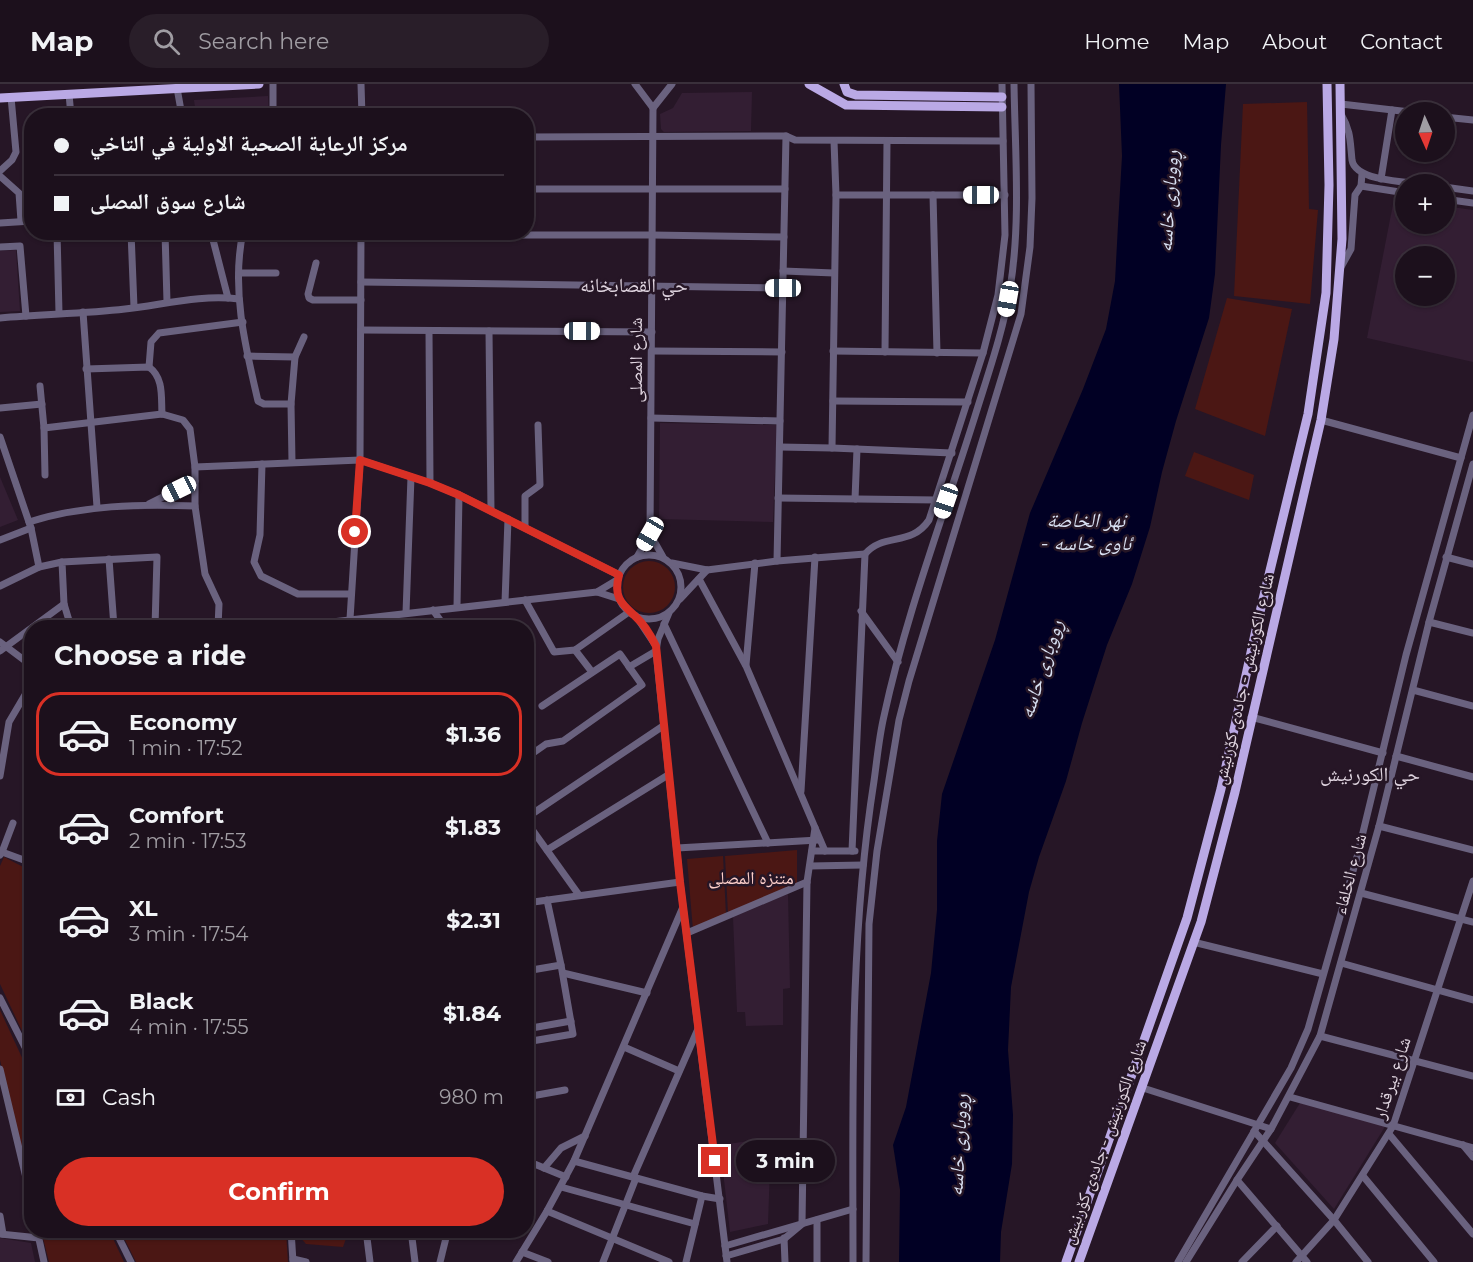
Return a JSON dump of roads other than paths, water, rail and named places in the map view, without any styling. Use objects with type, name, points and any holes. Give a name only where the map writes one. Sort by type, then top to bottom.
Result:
[{"type":"main road","points":[[0,98],[259,84]]},
{"type":"main road","points":[[809,84],[846,105],[1002,102]]},
{"type":"main road","points":[[844,84],[847,92],[856,95],[1002,102]]},
{"type":"main road","name":"شارع الكورنيش - جادەی کۆرنیش","points":[[1066,1262],[1187,918],[1212,824],[1308,414],[1326,293],[1329,185],[1327,84]]},
{"type":"main road","name":"شارع الكورنيش - جادەی کۆرنیش","points":[[1079,1262],[1194,942],[1226,827],[1321,420],[1334,339],[1342,228],[1340,84]]},
{"type":"main road","points":[[1212,824],[1226,827]]},
{"type":"main road","points":[[1206,845],[1220,849]]},
{"type":"main road","points":[[1084,1209],[1096,1213]]},
{"type":"street","points":[[273,84],[273,108]]},
{"type":"street","points":[[361,84],[362,108]]},
{"type":"street","points":[[635,84],[653,108],[672,84]]},
{"type":"street","points":[[672,563],[707,570],[815,557],[865,555],[879,543],[910,537],[921,530],[929,520],[983,353],[994,314],[1001,275],[1005,235],[1002,84]]},
{"type":"street","points":[[853,1262],[853,1021],[864,850],[884,717],[898,662],[1006,311],[1015,246],[1014,84]]},
{"type":"street","points":[[866,1262],[869,924],[877,851],[906,691],[1021,314],[1030,247],[1031,84]]},
{"type":"street","points":[[177,88],[181,108]]},
{"type":"street","points":[[69,94],[70,108]]},
{"type":"street","points":[[0,171],[12,160],[16,152],[11,97]]},
{"type":"street","name":"شارع المصلى","points":[[637,557],[650,534],[653,108]]},
{"type":"street","points":[[1395,110],[1341,109],[1349,127],[1352,163],[1362,174],[1395,180]]},
{"type":"street","points":[[1381,178],[1392,110]]},
{"type":"street","points":[[1455,118],[1473,120]]},
{"type":"street","points":[[534,137],[786,136],[795,140],[834,141],[1003,141]]},
{"type":"street","points":[[777,561],[786,136]]},
{"type":"street","points":[[832,448],[836,195],[834,141]]},
{"type":"street","points":[[885,352],[887,141]]},
{"type":"street","points":[[1004,157],[1015,181]]},
{"type":"street","points":[[1339,270],[1351,249],[1355,195],[1361,186],[1362,174]]},
{"type":"street","points":[[0,176],[19,193],[21,221],[0,223]]},
{"type":"street","points":[[1361,186],[1395,191]]},
{"type":"street","points":[[534,189],[785,189]]},
{"type":"street","points":[[1455,189],[1473,191]]},
{"type":"street","points":[[836,195],[1005,195]]},
{"type":"street","points":[[933,195],[937,352]]},
{"type":"street","points":[[1455,201],[1473,203]]},
{"type":"street","points":[[534,235],[784,237]]},
{"type":"street","points":[[57,240],[59,313]]},
{"type":"street","points":[[131,240],[134,306]]},
{"type":"street","points":[[165,240],[167,302]]},
{"type":"street","points":[[213,240],[228,298]]},
{"type":"street","points":[[241,240],[238,255],[239,299],[247,356],[258,401],[264,404],[291,404]]},
{"type":"street","points":[[350,619],[360,460],[361,240]]},
{"type":"street","points":[[0,247],[20,246],[26,316]]},
{"type":"street","points":[[316,263],[309,298],[313,300],[362,300]]},
{"type":"street","points":[[783,271],[834,273]]},
{"type":"street","points":[[239,273],[276,273]]},
{"type":"street","points":[[361,282],[783,288]]},
{"type":"street","points":[[0,318],[128,309],[134,306],[167,302],[239,299]]},
{"type":"street","points":[[1006,311],[1021,314]]},
{"type":"street","points":[[83,312],[98,507]]},
{"type":"street","points":[[149,367],[152,342],[159,333],[243,322]]},
{"type":"street","points":[[361,330],[652,332]]},
{"type":"street","points":[[429,331],[430,483]]},
{"type":"street","points":[[489,331],[490,511]]},
{"type":"street","points":[[292,462],[291,404],[295,357],[304,337]]},
{"type":"street","points":[[652,351],[782,352]]},
{"type":"street","points":[[833,351],[983,353]]},
{"type":"street","points":[[247,356],[295,357]]},
{"type":"street","points":[[86,369],[149,367],[155,372],[160,385],[162,414]]},
{"type":"street","points":[[40,386],[45,475]]},
{"type":"street","points":[[833,401],[968,402]]},
{"type":"street","points":[[0,408],[42,404]]},
{"type":"street","points":[[44,428],[162,414],[183,420],[190,429],[195,468],[195,506],[205,574],[219,604],[218,620]]},
{"type":"street","points":[[1178,1262],[1299,1052],[1308,1029],[1357,857],[1406,655],[1473,415]]},
{"type":"street","points":[[651,418],[780,421]]},
{"type":"street","points":[[1321,420],[1461,458]]},
{"type":"street","points":[[525,527],[525,495],[540,485],[538,425]]},
{"type":"street","points":[[0,437],[2,455],[30,525],[39,567]]},
{"type":"street","points":[[780,447],[952,453]]},
{"type":"street","points":[[855,499],[857,449]]},
{"type":"street","points":[[195,468],[360,460],[459,495],[525,527],[618,578]]},
{"type":"street","points":[[262,464],[260,535],[254,562],[261,576],[298,594],[351,594]]},
{"type":"street","name":"شارع الخلفاء","points":[[1186,1262],[1271,1129],[1320,1036],[1379,826],[1446,557],[1469,492],[1473,464]]},
{"type":"street","points":[[406,613],[411,477]]},
{"type":"street","points":[[148,504],[195,481]]},
{"type":"street","points":[[457,607],[459,495]]},
{"type":"street","points":[[778,498],[937,500]]},
{"type":"street","points":[[0,540],[30,525],[98,507],[148,504],[195,506]]},
{"type":"street","points":[[505,602],[508,519]]},
{"type":"street","name":"شارع المصلى","points":[[650,534],[663,557]]},
{"type":"street","points":[[656,649],[619,599],[618,578],[623,568],[637,557],[646,555],[663,557],[678,571],[682,591],[679,600]]},
{"type":"street","points":[[852,851],[865,555]]},
{"type":"street","points":[[0,586],[39,567],[62,562],[157,557],[154,620]]},
{"type":"street","points":[[801,794],[815,557]]},
{"type":"street","points":[[1446,557],[1473,564]]},
{"type":"street","points":[[109,559],[113,620]]},
{"type":"street","points":[[62,562],[64,604],[69,620]]},
{"type":"street","points":[[746,666],[756,563]]},
{"type":"street","points":[[707,570],[669,613],[656,649],[680,882],[727,1259],[784,1239],[801,1224],[807,882],[812,851],[817,840]]},
{"type":"street","points":[[597,592],[618,578]]},
{"type":"street","points":[[699,579],[746,666],[815,828],[817,840],[825,851]]},
{"type":"street","points":[[342,620],[597,592],[619,599]]},
{"type":"street","points":[[525,600],[554,652],[575,650],[632,614]]},
{"type":"street","points":[[40,620],[64,604]]},
{"type":"street","points":[[434,610],[440,620]]},
{"type":"street","points":[[861,610],[898,662]]},
{"type":"street","points":[[632,614],[647,619],[659,618],[669,613]]},
{"type":"street","points":[[1429,622],[1473,633]]},
{"type":"street","points":[[664,624],[768,843]]},
{"type":"street","points":[[24,631],[2,646],[24,661]]},
{"type":"street","points":[[629,667],[656,649]]},
{"type":"street","points":[[575,650],[592,672]]},
{"type":"street","points":[[534,752],[546,744],[563,741],[642,685],[620,654],[542,706]]},
{"type":"street","points":[[1413,690],[1473,706]]},
{"type":"street","points":[[0,776],[9,722],[24,696]]},
{"type":"street","points":[[1251,717],[1383,753]]},
{"type":"street","points":[[1390,722],[1404,726]]},
{"type":"street","points":[[534,815],[663,726]]},
{"type":"street","points":[[1396,756],[1473,777]]},
{"type":"street","points":[[547,850],[668,775]]},
{"type":"street","points":[[14,823],[1,854],[24,861]]},
{"type":"street","points":[[1379,826],[1473,850]]},
{"type":"street","points":[[534,831],[579,895]]},
{"type":"street","points":[[677,848],[817,840]]},
{"type":"street","points":[[812,851],[864,850]]},
{"type":"street","points":[[810,866],[862,865]]},
{"type":"street","name":"شارع بيرقدار","points":[[1296,1262],[1304,1259],[1334,1220],[1393,1126],[1473,881]]},
{"type":"street","points":[[534,902],[680,882]]},
{"type":"street","points":[[687,933],[807,882]]},
{"type":"street","points":[[1361,893],[1473,922]]},
{"type":"street","points":[[534,1041],[573,1034],[547,900]]},
{"type":"street","points":[[534,1232],[574,1161],[683,905]]},
{"type":"street","points":[[858,924],[869,924]]},
{"type":"street","points":[[1194,942],[1323,974]]},
{"type":"street","points":[[1341,963],[1473,1000]]},
{"type":"street","points":[[534,971],[562,969],[647,993]]},
{"type":"street","points":[[0,998],[24,1045]]},
{"type":"street","points":[[534,1028],[571,1021]]},
{"type":"street","points":[[603,1262],[626,1205],[634,1178],[699,1027]]},
{"type":"street","points":[[1320,1036],[1473,1076]]},
{"type":"street","points":[[624,1047],[679,1071]]},
{"type":"street","points":[[0,1071],[24,1170]]},
{"type":"street","points":[[1143,1088],[1256,1128],[1271,1129]]},
{"type":"street","points":[[534,1096],[565,1090]]},
{"type":"street","points":[[1290,1096],[1473,1148]]},
{"type":"street","points":[[1256,1128],[1263,1140],[1368,1262]]},
{"type":"street","points":[[1389,1134],[1473,1234]]},
{"type":"street","points":[[544,1168],[561,1148],[585,1136]]},
{"type":"street","points":[[1463,1145],[1473,1157]]},
{"type":"street","points":[[574,1161],[720,1199]]},
{"type":"street","points":[[534,1165],[566,1177]]},
{"type":"street","points":[[1363,1176],[1434,1262]]},
{"type":"street","points":[[1237,1180],[1304,1259]]},
{"type":"street","points":[[561,1187],[695,1224]]},
{"type":"street","points":[[686,1262],[702,1196]]},
{"type":"street","points":[[725,1246],[853,1209]]},
{"type":"street","points":[[547,1211],[669,1262]]},
{"type":"street","points":[[0,1215],[2,1234],[24,1234]]},
{"type":"street","points":[[817,1220],[817,1262]]},
{"type":"street","points":[[1242,1262],[1277,1226]]},
{"type":"street","points":[[784,1229],[785,1262]]},
{"type":"street","points":[[39,1238],[44,1262]]},
{"type":"street","points":[[119,1238],[131,1262]]},
{"type":"street","points":[[292,1238],[293,1261],[306,1262]]},
{"type":"street","points":[[367,1238],[370,1262]]},
{"type":"street","points":[[412,1238],[415,1262]]},
{"type":"street","points":[[440,1262],[446,1238]]},
{"type":"street","points":[[516,1262],[531,1238]]},
{"type":"street","points":[[522,1252],[548,1262]]},
{"type":"water","name":"نهر الخاصة - ئاوی خاسە","points":[[1119,84],[1226,84],[1215,274],[1209,318],[1176,421],[1150,527],[1132,584],[1107,645],[1066,781],[1029,892],[1011,987],[1008,1050],[1013,1115],[1012,1164],[1001,1232],[1000,1262],[899,1262],[900,1190],[893,1145],[906,1107],[931,973],[937,910],[937,841],[942,794],[995,640],[1030,513],[1106,329],[1115,281],[1122,156]]},
{"type":"district","name":"حي القصابخانه","points":[[634,285]]},
{"type":"district","name":"حي الكورنيش","points":[[1370,774]]},
{"type":"water label","name":"ڕووباری خاسە","points":[[1168,201]]},
{"type":"water label","name":"ڕووباری خاسە","points":[[1041,669]]},
{"type":"water label","name":"ڕووباری خاسە","points":[[958,1145]]},
{"type":"park label","name":"متنزه المصلى","points":[[751,878]]}]
